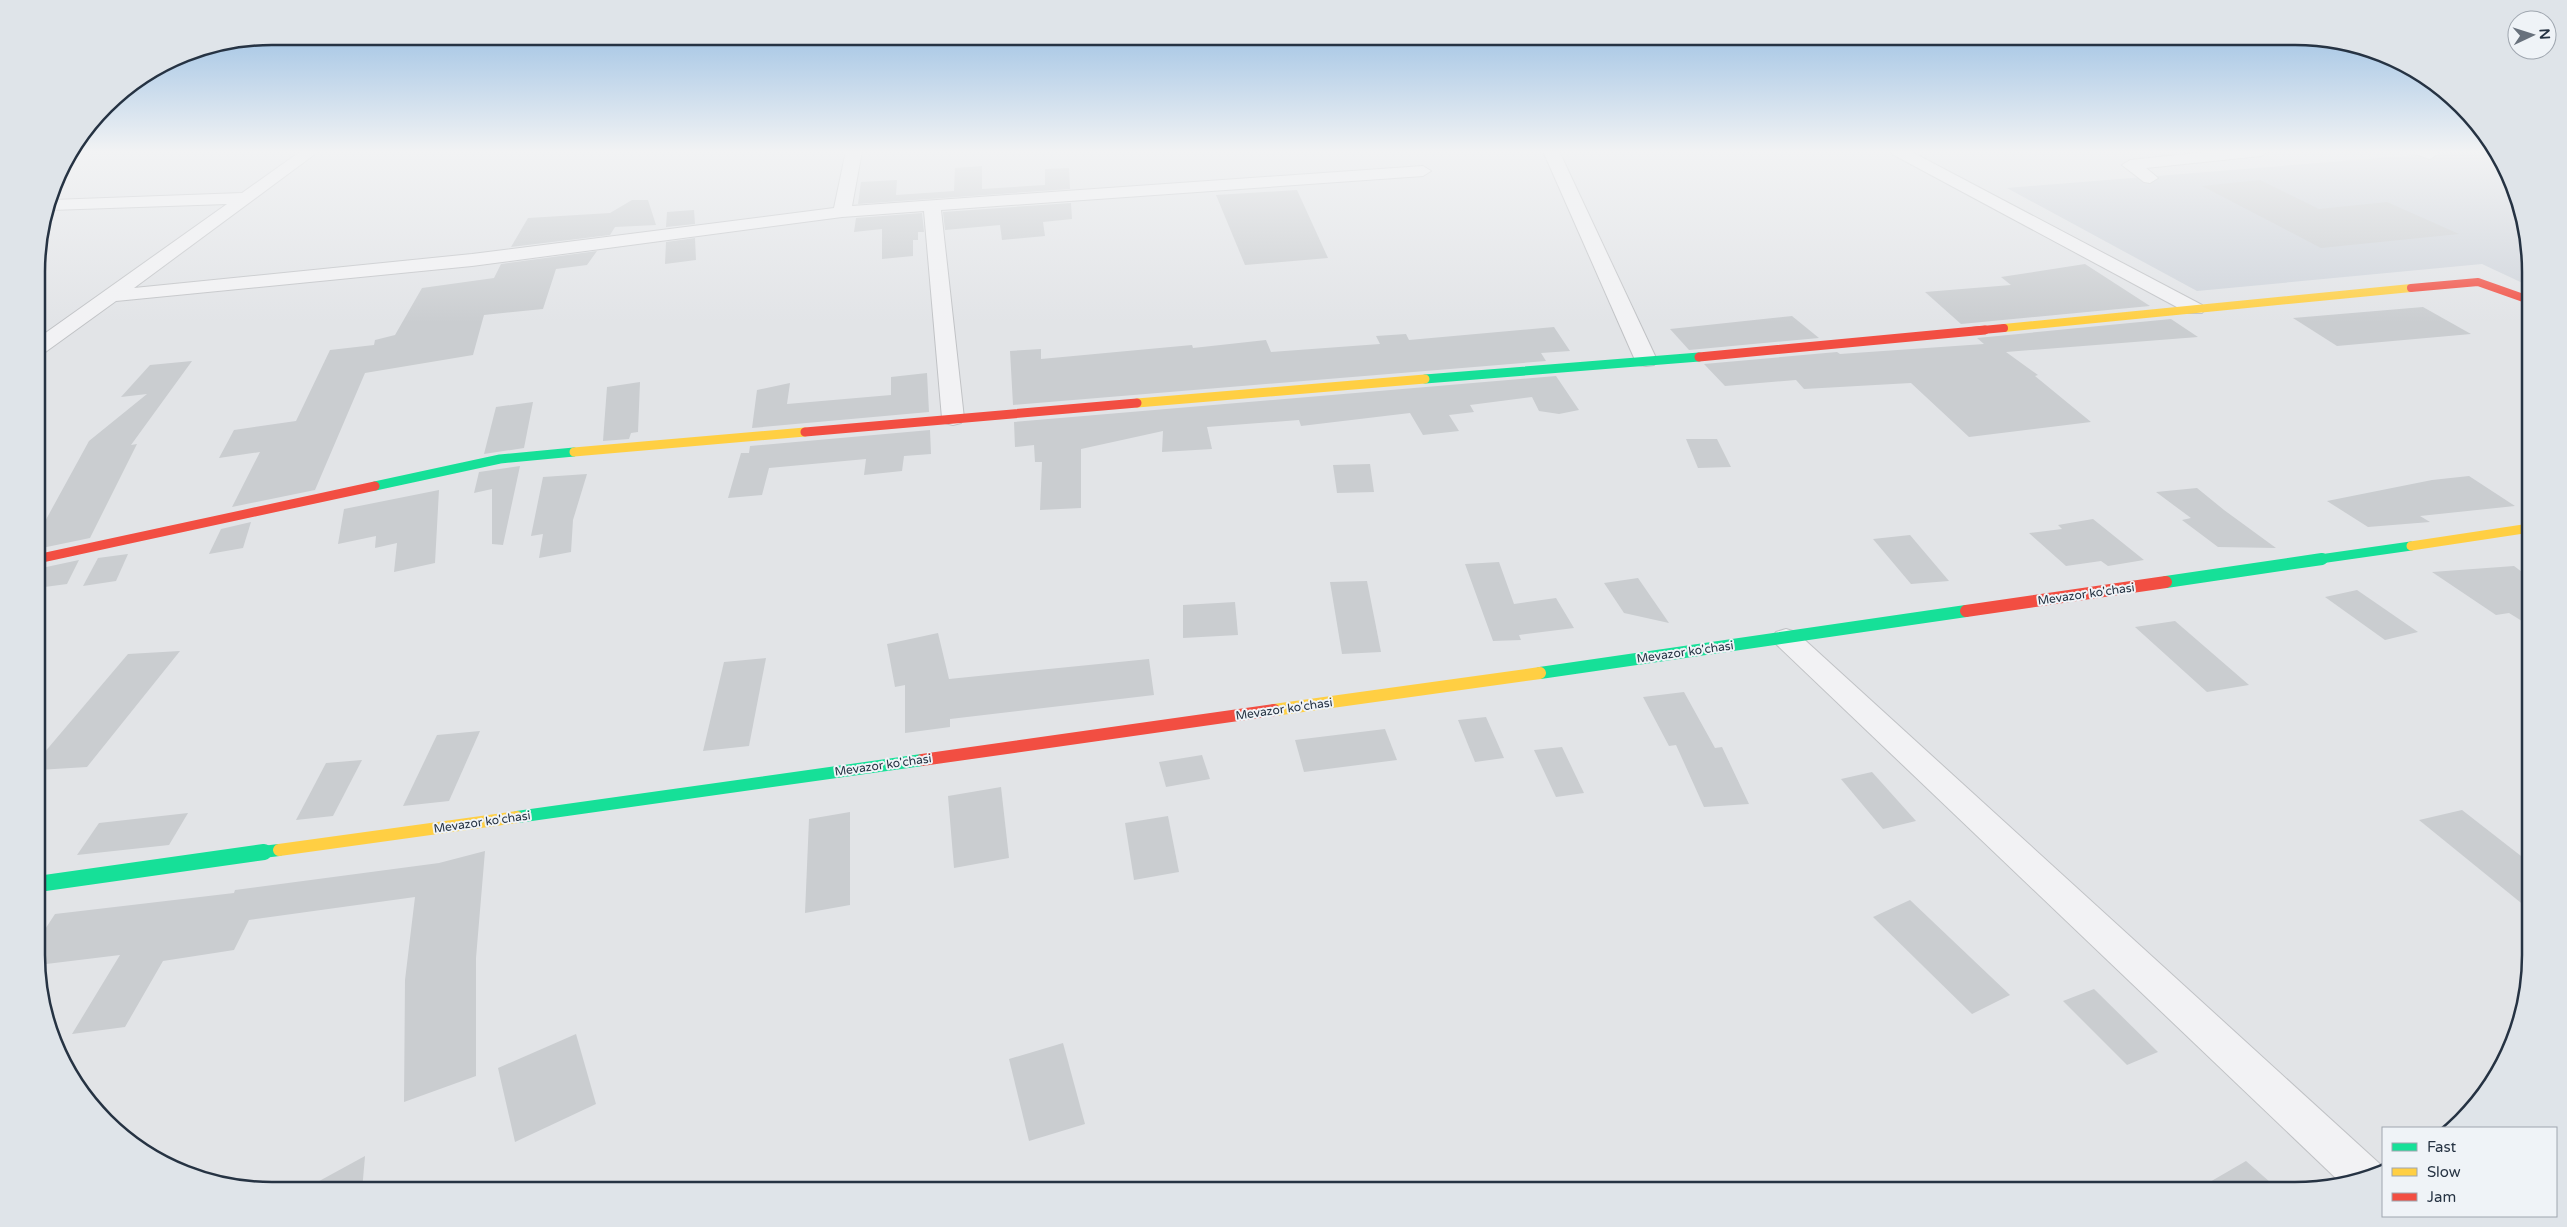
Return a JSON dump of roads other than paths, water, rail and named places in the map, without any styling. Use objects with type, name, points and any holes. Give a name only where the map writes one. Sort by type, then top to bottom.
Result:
[{"type":"street","points":[[45,343],[231,208]]},
{"type":"street","points":[[111,296],[472,260],[842,212],[898,208]]},
{"type":"street","points":[[932,208],[953,418]]},
{"type":"street","points":[[1576,208],[1646,360]]},
{"type":"street","points":[[2006,208],[2195,309]]},
{"type":"street","points":[[45,557],[500,458],[1646,360],[2478,282],[2522,298]]},
{"type":"street","name":"Mevazor ko'chasi","points":[[45,888],[1786,638],[2522,529]]},
{"type":"street","points":[[1786,638],[2359,1172]]}]
